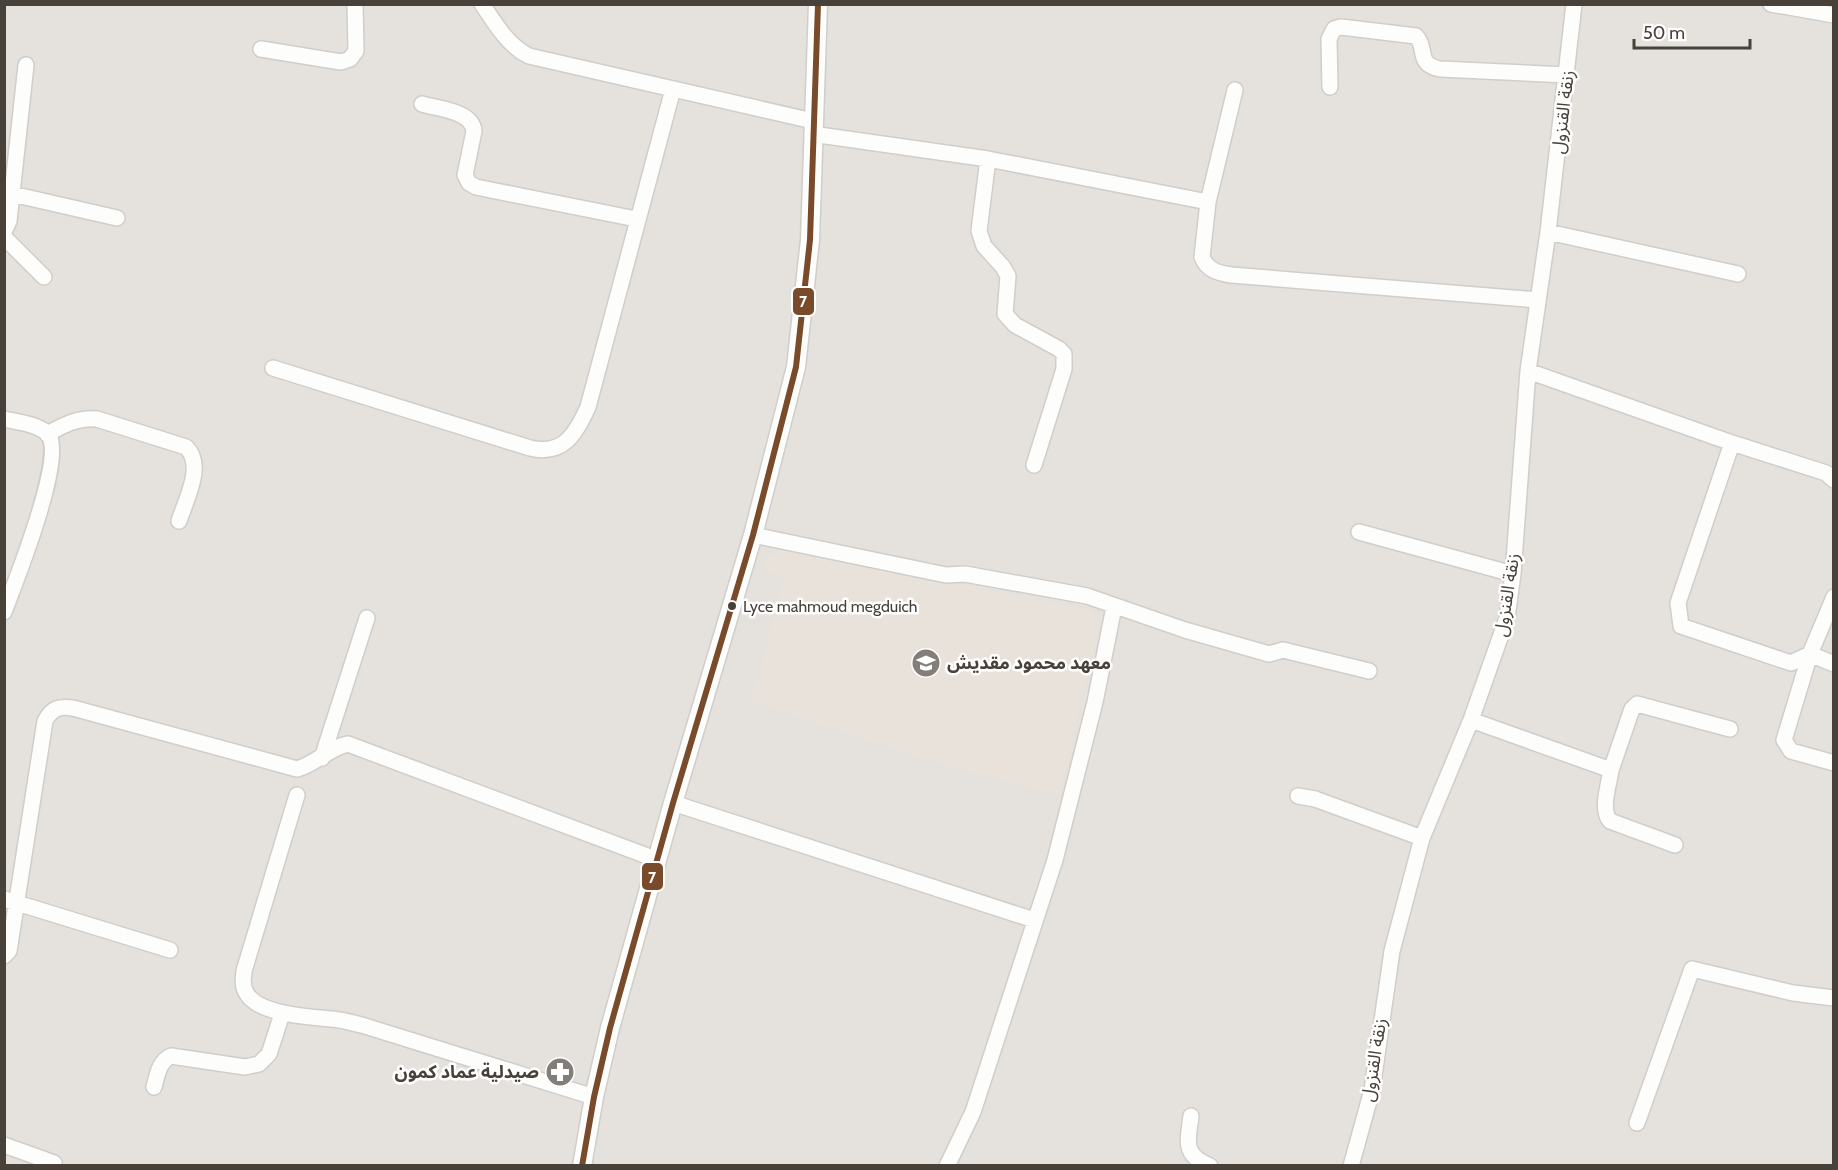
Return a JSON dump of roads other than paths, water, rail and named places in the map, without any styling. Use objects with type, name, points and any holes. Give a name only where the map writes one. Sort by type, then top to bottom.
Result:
[{"type":"street","points":[[261,49],[341,62],[350,59],[356,51],[355,4]]},
{"type":"street","points":[[482,4],[511,43],[529,56],[673,89],[813,128],[1208,202]]},
{"type":"street","points":[[582,1166],[610,1028],[673,803],[753,535],[796,367],[810,240],[818,4]]},
{"type":"street","name":"زنقة القنزول","points":[[1351,1166],[1372,1090],[1392,951],[1422,838],[1471,720],[1507,618],[1513,574],[1528,371],[1568,75],[1574,4]]},
{"type":"street","points":[[1772,4],[1833,15]]},
{"type":"street","points":[[1330,87],[1329,39],[1334,29],[1341,27],[1416,36],[1420,40],[1424,59],[1433,68],[1568,75]]},
{"type":"street","points":[[4,232],[9,221],[26,66]]},
{"type":"street","points":[[273,368],[530,448],[543,451],[558,447],[567,441],[579,427],[588,407],[636,219],[673,89]]},
{"type":"street","points":[[1235,90],[1208,202],[1202,257],[1204,263],[1216,272],[1538,300]]},
{"type":"street","points":[[422,105],[471,120],[474,132],[465,175],[469,183],[476,187],[636,219]]},
{"type":"street","points":[[988,159],[979,231],[984,246],[1008,276],[1005,314],[1015,325],[1064,354],[1064,369],[1034,465]]},
{"type":"street","points":[[12,194],[117,218]]},
{"type":"street","points":[[1548,232],[1738,274]]},
{"type":"street","points":[[4,237],[44,277]]},
{"type":"street","points":[[1528,371],[1732,443],[1826,473],[1833,480]]},
{"type":"street","points":[[47,434],[68,423],[86,418],[97,419],[186,447],[195,460],[194,471],[179,521]]},
{"type":"street","points":[[4,419],[35,427],[47,434],[53,448],[47,484],[4,612]]},
{"type":"street","points":[[1732,443],[1678,603],[1681,626],[1791,663],[1810,654],[1833,664]]},
{"type":"street","points":[[1359,532],[1513,574]]},
{"type":"street","points":[[753,535],[946,575],[965,574],[1087,596],[1185,630],[1269,654],[1283,650],[1369,671]]},
{"type":"street","points":[[1833,597],[1810,654],[1784,740],[1791,751],[1833,763]]},
{"type":"street","points":[[947,1166],[973,1112],[1055,860],[1095,702],[1114,606]]},
{"type":"street","points":[[322,758],[367,618]]},
{"type":"street","points":[[1675,845],[1607,818],[1605,811],[1611,770],[1632,709],[1637,704],[1730,729]]},
{"type":"street","points":[[4,956],[9,951],[11,901],[45,721],[54,708],[60,706],[288,767],[305,767],[348,744],[658,860]]},
{"type":"street","points":[[1471,720],[1611,770]]},
{"type":"street","points":[[297,795],[244,971],[243,984],[247,994],[254,1001],[282,1014],[342,1020],[368,1027],[594,1098]]},
{"type":"street","points":[[1298,796],[1315,799],[1422,838]]},
{"type":"street","points":[[673,803],[1034,920]]},
{"type":"street","points":[[11,901],[170,950]]},
{"type":"street","points":[[1637,1123],[1692,969],[1792,993],[1833,998]]},
{"type":"street","points":[[153,1088],[160,1067],[166,1058],[171,1056],[245,1066],[259,1064],[269,1054],[282,1014]]},
{"type":"street","points":[[1191,1116],[1187,1145],[1190,1153],[1197,1160],[1210,1166]]},
{"type":"street","points":[[4,1145],[54,1163]]},
{"type":"place","name":"Lyce mahmoud megduich","points":[[732,606]]},
{"type":"place","name":"معهد محمود مقديش","points":[[926,663]]},
{"type":"place","name":"صيدلية عماد كمون","points":[[560,1072]]}]
